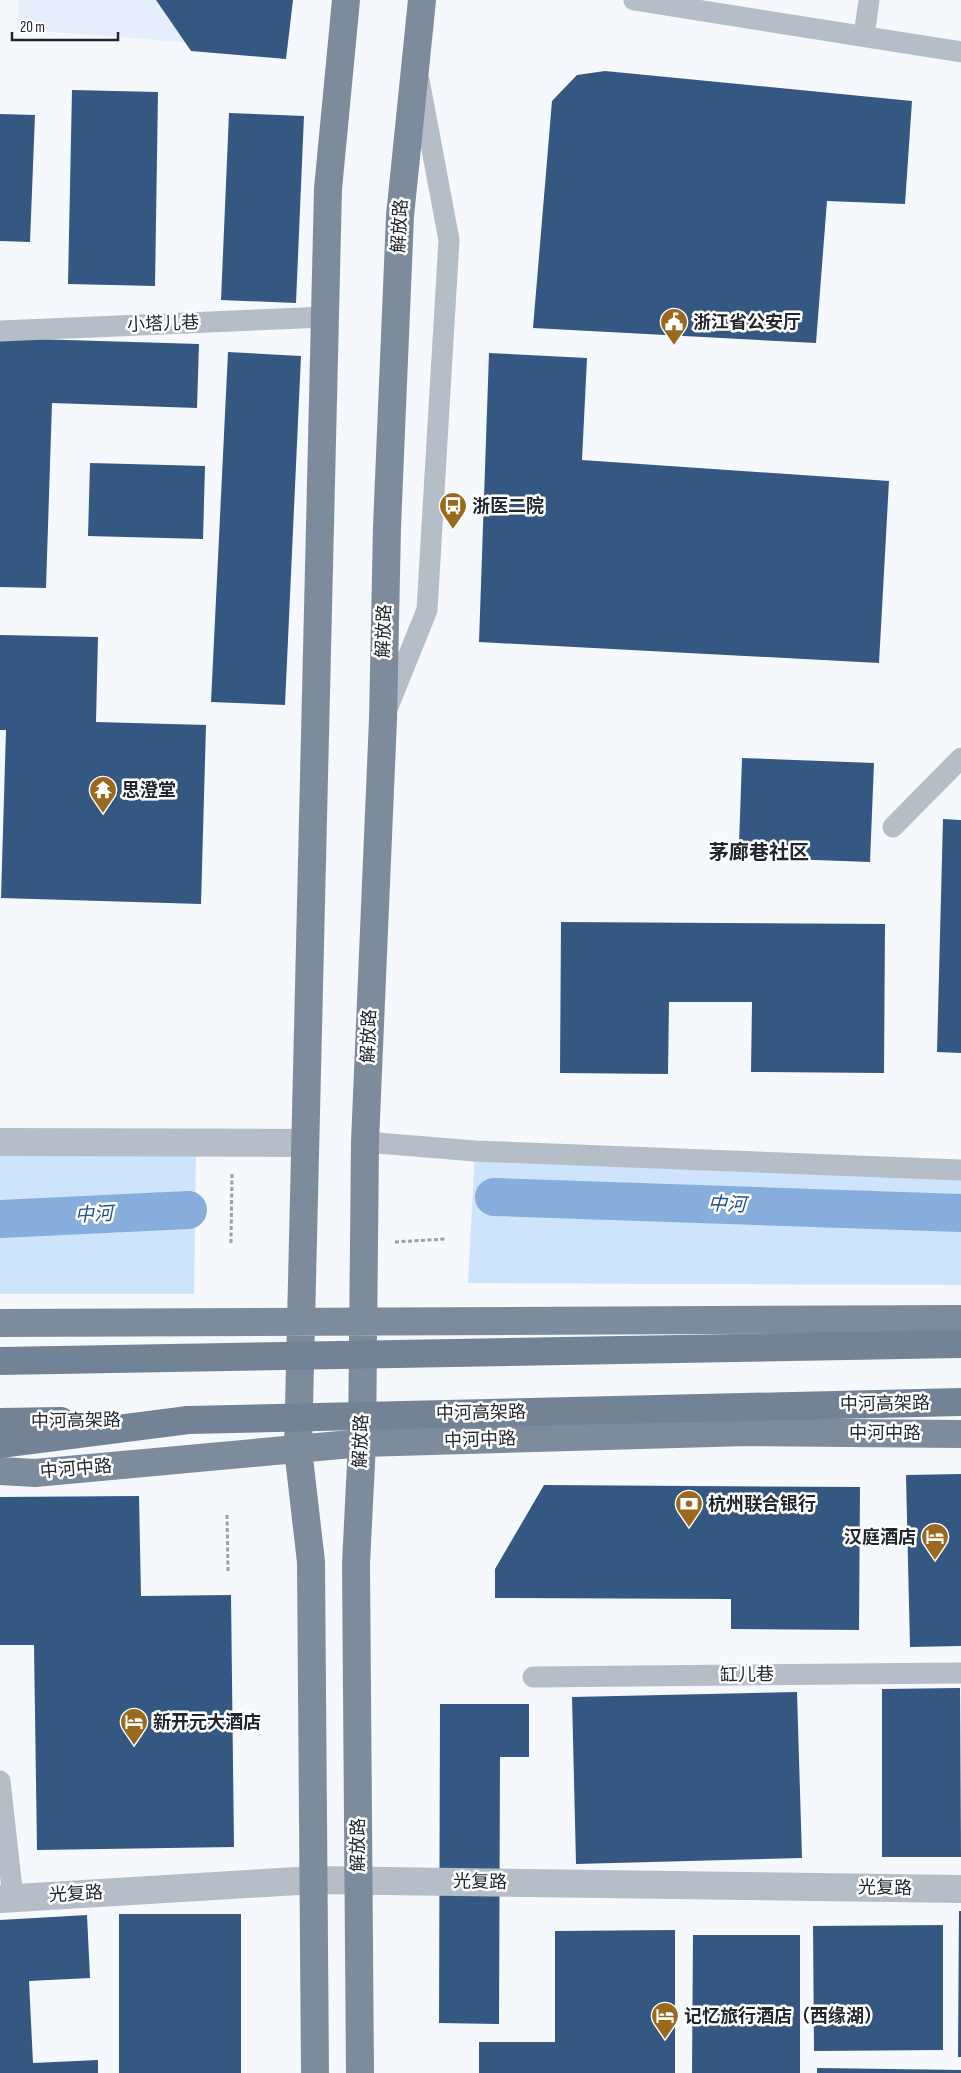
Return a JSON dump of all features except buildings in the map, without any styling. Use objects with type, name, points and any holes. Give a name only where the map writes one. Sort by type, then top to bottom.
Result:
[{"type":"highway","points":[[0,1361],[961,1344]]},
{"type":"highway","name":"中河高架路","points":[[0,1422],[188,1420],[961,1402]]},
{"type":"highway","points":[[0,1444],[188,1420]]},
{"type":"main road","points":[[315,2073],[311,1562],[298,1449],[328,189],[346,0]]},
{"type":"main road","name":"解放路","points":[[360,2073],[356,1564],[362,1444],[365,1142],[383,719],[387,536],[400,216],[422,0]]},
{"type":"main road","points":[[0,1323],[363,1322],[957,1314]]},
{"type":"main road","name":"中河中路","points":[[0,1471],[35,1473],[362,1444],[748,1432],[961,1434]]},
{"type":"street","points":[[0,1142],[304,1143]]},
{"type":"street","name":"光复路","points":[[6,1898],[314,1880],[961,1889]]},
{"type":"lane","points":[[634,0],[961,52]]},
{"type":"lane","points":[[864,36],[869,0]]},
{"type":"lane","points":[[383,719],[427,610],[449,240],[416,65]]},
{"type":"lane","name":"小塔儿巷","points":[[0,331],[325,317]]},
{"type":"lane","points":[[893,827],[961,758]]},
{"type":"lane","points":[[365,1142],[475,1151],[961,1170]]},
{"type":"lane","name":"缸儿巷","points":[[533,1677],[961,1673]]},
{"type":"lane","points":[[0,1782],[6,1898]]},
{"type":"path","points":[[231,1243],[232,1170]]},
{"type":"path","points":[[387,1243],[445,1239]]},
{"type":"path","points":[[227,1515],[228,1571]]},
{"type":"shaded area","points":[[19,0],[275,0],[271,49],[17,29]]},
{"type":"shaded area","points":[[0,1143],[196,1143],[194,1294],[0,1294]]},
{"type":"shaded area","points":[[475,1151],[961,1170],[961,1285],[468,1283]]},
{"type":"waterway","name":"中河","points":[[494,1197],[961,1213]]},
{"type":"waterway","name":"中河","points":[[0,1219],[188,1210]]},
{"type":"place","name":"浙江省公安厅","points":[[674,346]]},
{"type":"place","name":"浙医二院","points":[[453,530]]},
{"type":"place","name":"思澄堂","points":[[103,814]]},
{"type":"place","name":"杭州联合银行","points":[[689,1528]]},
{"type":"place","name":"汉庭酒店","points":[[935,1561]]},
{"type":"place","name":"新开元大酒店","points":[[134,1746]]},
{"type":"place","name":"记忆旅行酒店（西缘湖）","points":[[665,2040]]},
{"type":"district","name":"茅廊巷社区","points":[[759,853]]}]
